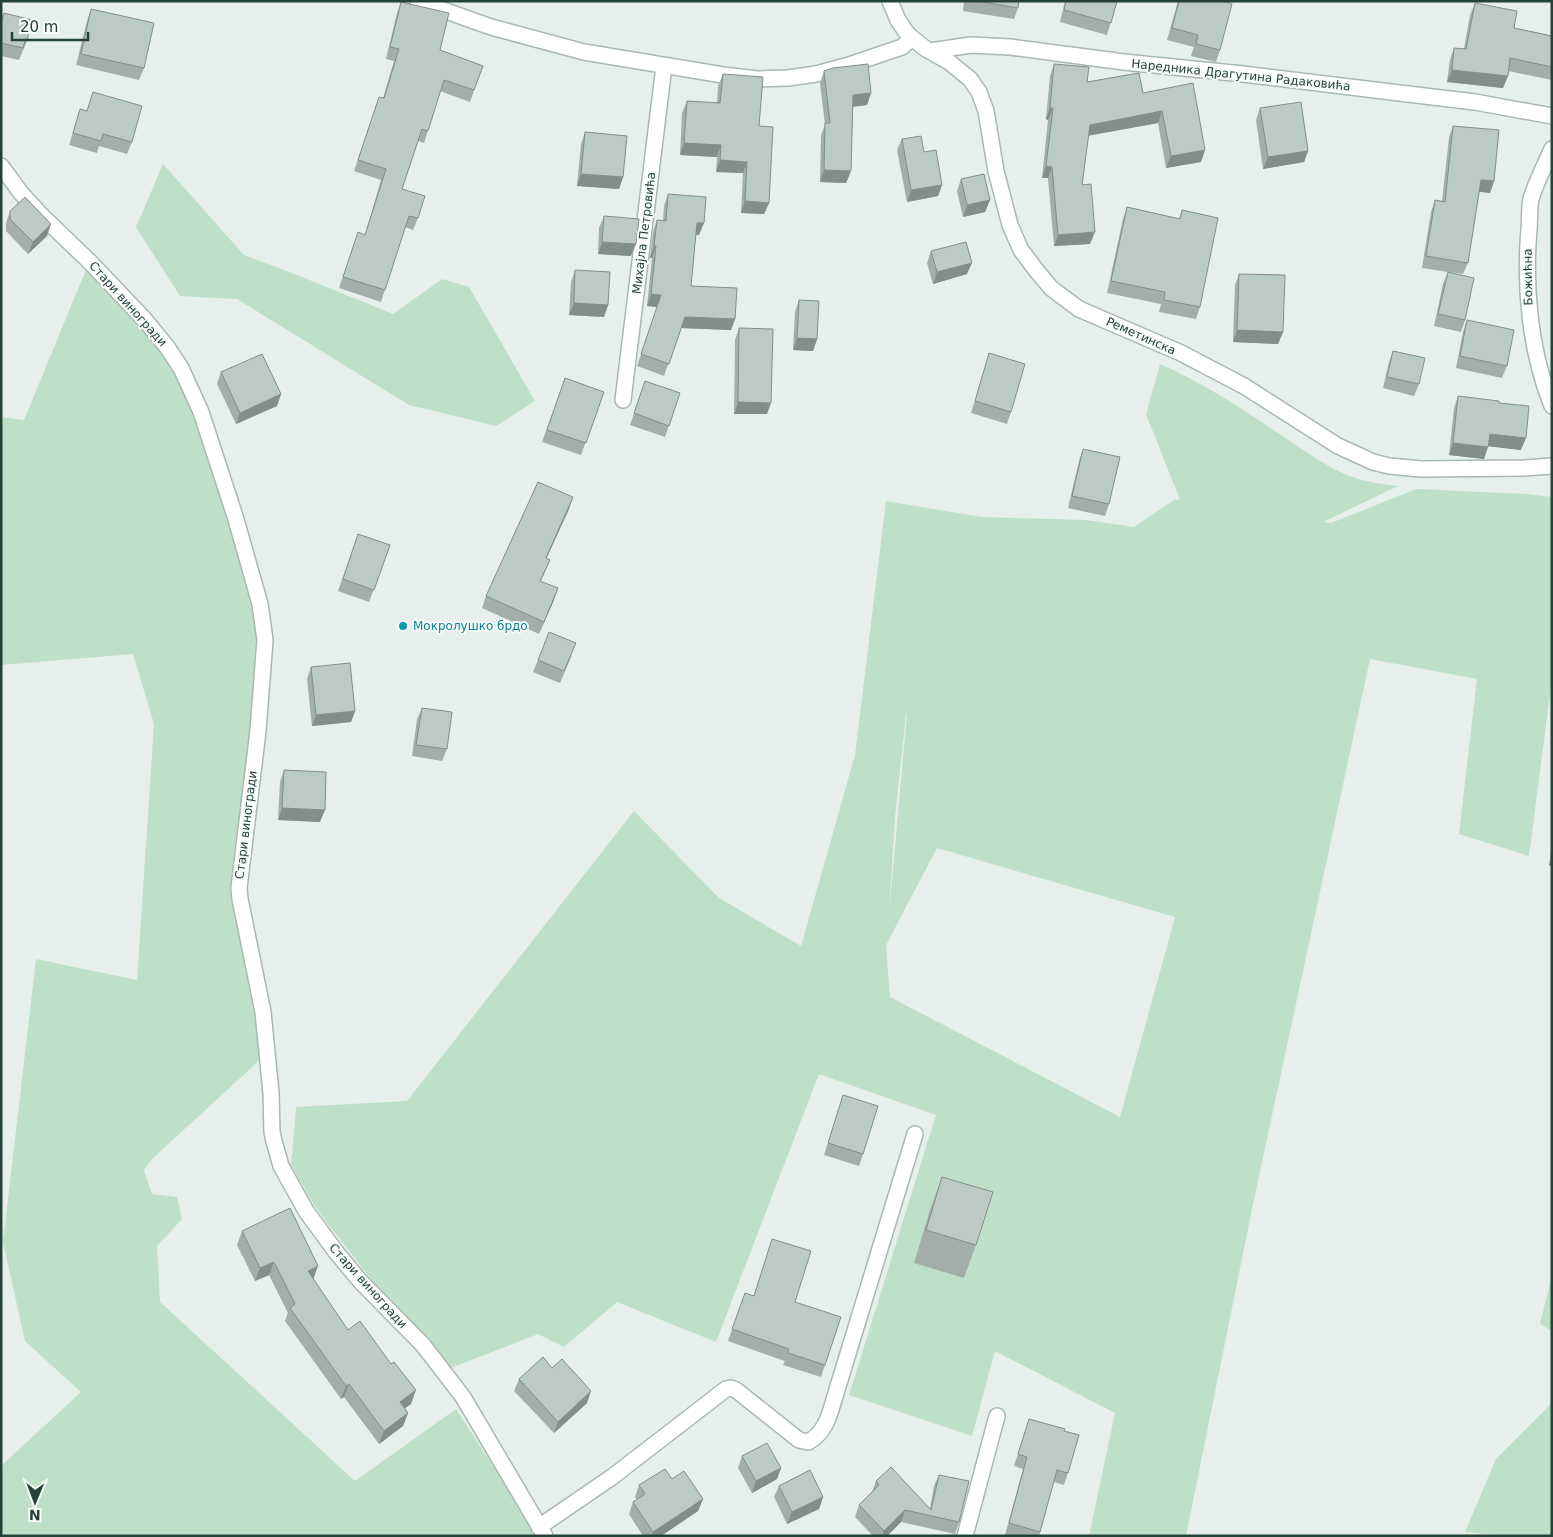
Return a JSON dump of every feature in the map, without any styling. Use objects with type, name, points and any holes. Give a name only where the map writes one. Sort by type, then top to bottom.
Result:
[{"type":"street","points":[[418,1],[491,27],[584,52],[723,75],[757,78],[788,78],[816,74],[902,47],[912,38]]},
{"type":"street","name":"Реметинска","points":[[890,1],[898,20],[906,32],[970,79],[979,92],[986,111],[996,171],[1010,225],[1021,250],[1051,288],[1079,309],[1244,386],[1338,446],[1374,462],[1389,466],[1421,469],[1552,466]]},
{"type":"street","name":"Наредника Драгутина Радаковића","points":[[930,51],[971,45],[1010,47],[1124,62],[1475,102],[1552,116]]},
{"type":"street","name":"Михајла Петровића","points":[[623,400],[664,66]]},
{"type":"street","name":"Божићна","points":[[1552,149],[1531,199],[1527,254],[1530,321],[1536,351],[1552,406]]},
{"type":"street","name":"Стари виногради","points":[[1,166],[21,193],[42,216],[90,262],[145,320],[181,368],[201,412],[260,604],[265,640],[263,671],[258,731],[239,888],[263,1012],[271,1093],[272,1132],[281,1166],[306,1211],[336,1252],[361,1282],[423,1345],[463,1397],[542,1531]]},
{"type":"street","points":[[542,1531],[726,1389],[736,1390],[799,1440],[808,1442],[821,1433],[834,1401],[916,1134]]},
{"type":"street","points":[[965,1536],[996,1416]]},
{"type":"green space","points":[[163,164],[244,255],[393,314],[442,279],[469,287],[535,401],[496,426],[409,405],[237,299],[180,296],[136,227]]},
{"type":"green space","points":[[88,265],[173,364],[231,516],[273,635],[266,732],[233,899],[262,1058],[152,1159],[144,1170],[152,1194],[177,1197],[182,1219],[157,1246],[160,1302],[355,1481],[456,1409],[537,1536],[1,1536],[1,1466],[81,1392],[25,1341],[3,1242],[36,959],[137,980],[154,724],[133,654],[1,665],[1,417],[24,420]]},
{"type":"green space","points":[[1160,364],[1220,396],[1339,472],[1361,480],[1398,486],[1323,522],[1331,523],[1416,489],[1528,494],[1552,497],[1552,679],[1529,856],[1459,834],[1477,679],[1370,659],[1253,1204],[1186,1536],[1089,1536],[1115,1413],[995,1351],[972,1436],[849,1395],[936,1115],[819,1074],[716,1342],[617,1302],[564,1347],[538,1334],[443,1371],[328,1224],[314,1205],[291,1165],[296,1107],[407,1101],[634,811],[719,898],[801,946],[855,755],[886,501],[982,517],[1086,520],[1134,527],[1174,500],[1180,500],[1146,414]],"holes":[[[907,714],[889,913],[895,817]],[[937,848],[1175,917],[1120,1117],[890,997],[886,945]]]},
{"type":"green space","points":[[1552,1275],[1552,1331],[1540,1324]]},
{"type":"green space","points":[[1552,1403],[1552,1536],[1506,1536],[1465,1532],[1496,1459]]},
{"type":"building","points":[[977,1],[1019,1],[1018,8]]},
{"type":"building","points":[[1066,1],[1117,1],[1111,23],[1064,10]]},
{"type":"building","points":[[1179,1],[1222,1],[1232,4],[1220,50],[1196,44],[1198,35],[1172,28]]},
{"type":"building","points":[[401,2],[449,13],[440,50],[483,66],[474,90],[444,80],[428,131],[422,129],[402,189],[425,196],[418,218],[409,216],[385,290],[343,277],[358,232],[365,235],[386,169],[358,160],[379,97],[384,98],[399,49],[390,47]]},
{"type":"building","points":[[1475,3],[1517,11],[1514,28],[1552,36],[1552,67],[1510,58],[1508,76],[1452,70],[1454,48],[1466,49]]},
{"type":"building","points":[[91,9],[154,23],[144,68],[81,54]]},
{"type":"building","points":[[4,13],[32,20],[27,41],[25,41],[23,48],[1,43],[1,24]]},
{"type":"building","points":[[868,64],[871,93],[853,95],[851,171],[824,170],[825,123],[830,123],[824,71],[833,68]]},
{"type":"building","points":[[1054,64],[1089,67],[1087,82],[1139,73],[1143,93],[1193,83],[1205,150],[1171,156],[1162,111],[1090,125],[1082,185],[1091,184],[1095,232],[1058,235],[1052,167],[1046,166],[1053,108],[1050,108]]},
{"type":"building","points":[[723,74],[763,77],[759,126],[773,127],[769,203],[745,201],[747,162],[720,160],[721,145],[684,143],[687,101],[720,103]]},
{"type":"building","points":[[93,92],[142,106],[132,142],[103,134],[101,141],[73,133],[80,109],[87,111]]},
{"type":"building","points":[[1301,102],[1308,151],[1268,157],[1260,108]]},
{"type":"building","points":[[1453,126],[1499,130],[1494,181],[1481,180],[1468,263],[1426,256],[1435,200],[1445,202]]},
{"type":"building","points":[[585,132],[627,136],[623,177],[581,174]]},
{"type":"building","points":[[921,136],[924,152],[936,150],[942,185],[911,190],[902,139]]},
{"type":"building","points":[[984,174],[990,200],[967,205],[961,179]]},
{"type":"building","points":[[668,194],[706,197],[704,223],[697,223],[691,286],[737,288],[735,319],[685,317],[669,364],[641,354],[661,295],[651,294],[656,246],[654,246],[657,220],[666,221]]},
{"type":"building","points":[[25,197],[51,224],[33,242],[10,219],[10,211]]},
{"type":"building","points":[[1127,207],[1180,219],[1182,210],[1218,218],[1200,307],[1164,300],[1165,292],[1111,281]]},
{"type":"building","points":[[604,216],[639,219],[636,244],[602,242]]},
{"type":"building","points":[[966,242],[972,263],[937,272],[931,251]]},
{"type":"building","points":[[575,270],[610,272],[608,305],[574,303]]},
{"type":"building","points":[[1448,272],[1474,278],[1465,320],[1438,314]]},
{"type":"building","points":[[1239,274],[1285,275],[1283,332],[1237,330]]},
{"type":"building","points":[[799,300],[819,301],[817,339],[797,338]]},
{"type":"building","points":[[1467,320],[1514,330],[1507,366],[1460,356]]},
{"type":"building","points":[[739,328],[773,329],[771,403],[738,402]]},
{"type":"building","points":[[1393,351],[1425,358],[1419,384],[1387,377]]},
{"type":"building","points":[[989,353],[1025,364],[1011,412],[975,401]]},
{"type":"building","points":[[262,354],[281,394],[240,413],[221,372]]},
{"type":"building","points":[[565,378],[604,392],[586,443],[547,430]]},
{"type":"building","points":[[645,381],[680,393],[669,426],[634,413]]},
{"type":"building","points":[[1458,396],[1529,406],[1526,438],[1490,434],[1488,447],[1453,443]]},
{"type":"building","points":[[1083,449],[1120,457],[1109,504],[1072,496]]},
{"type":"building","points":[[538,482],[573,497],[546,558],[550,560],[540,581],[558,588],[544,622],[486,596]]},
{"type":"building","points":[[358,534],[390,545],[374,590],[343,579]]},
{"type":"building","points":[[549,632],[576,643],[564,671],[538,660]]},
{"type":"building","points":[[350,663],[355,711],[316,715],[311,667]]},
{"type":"building","points":[[422,708],[452,712],[447,749],[416,745]]},
{"type":"building","points":[[284,770],[326,772],[325,810],[282,808]]},
{"type":"building","points":[[843,1095],[878,1106],[863,1154],[828,1143]]},
{"type":"building","points":[[942,1177],[993,1192],[976,1245],[926,1230]]},
{"type":"building","points":[[290,1208],[318,1266],[308,1271],[348,1330],[360,1321],[391,1364],[394,1362],[416,1390],[400,1402],[408,1413],[384,1431],[349,1384],[346,1386],[290,1308],[295,1304],[274,1262],[260,1268],[242,1231]]},
{"type":"building","points":[[772,1239],[811,1251],[795,1302],[841,1317],[825,1365],[788,1353],[789,1349],[732,1329],[745,1293],[754,1296]]},
{"type":"building","points":[[543,1357],[552,1368],[562,1359],[591,1391],[558,1422],[519,1379]]},
{"type":"building","points":[[1029,1419],[1079,1435],[1068,1473],[1057,1470],[1040,1532],[1009,1523],[1027,1457],[1018,1454]]},
{"type":"building","points":[[767,1443],[781,1468],[756,1481],[742,1456]]},
{"type":"building","points":[[891,1467],[931,1510],[939,1475],[969,1481],[959,1522],[905,1510],[884,1531],[859,1505],[879,1485],[876,1481]]},
{"type":"building","points":[[665,1469],[672,1479],[684,1471],[703,1499],[653,1532],[633,1502],[645,1494],[639,1485]]},
{"type":"building","points":[[810,1470],[823,1497],[792,1512],[779,1486]]},
{"type":"place","name":"Мокролушко брдо","points":[[403,626]]}]
